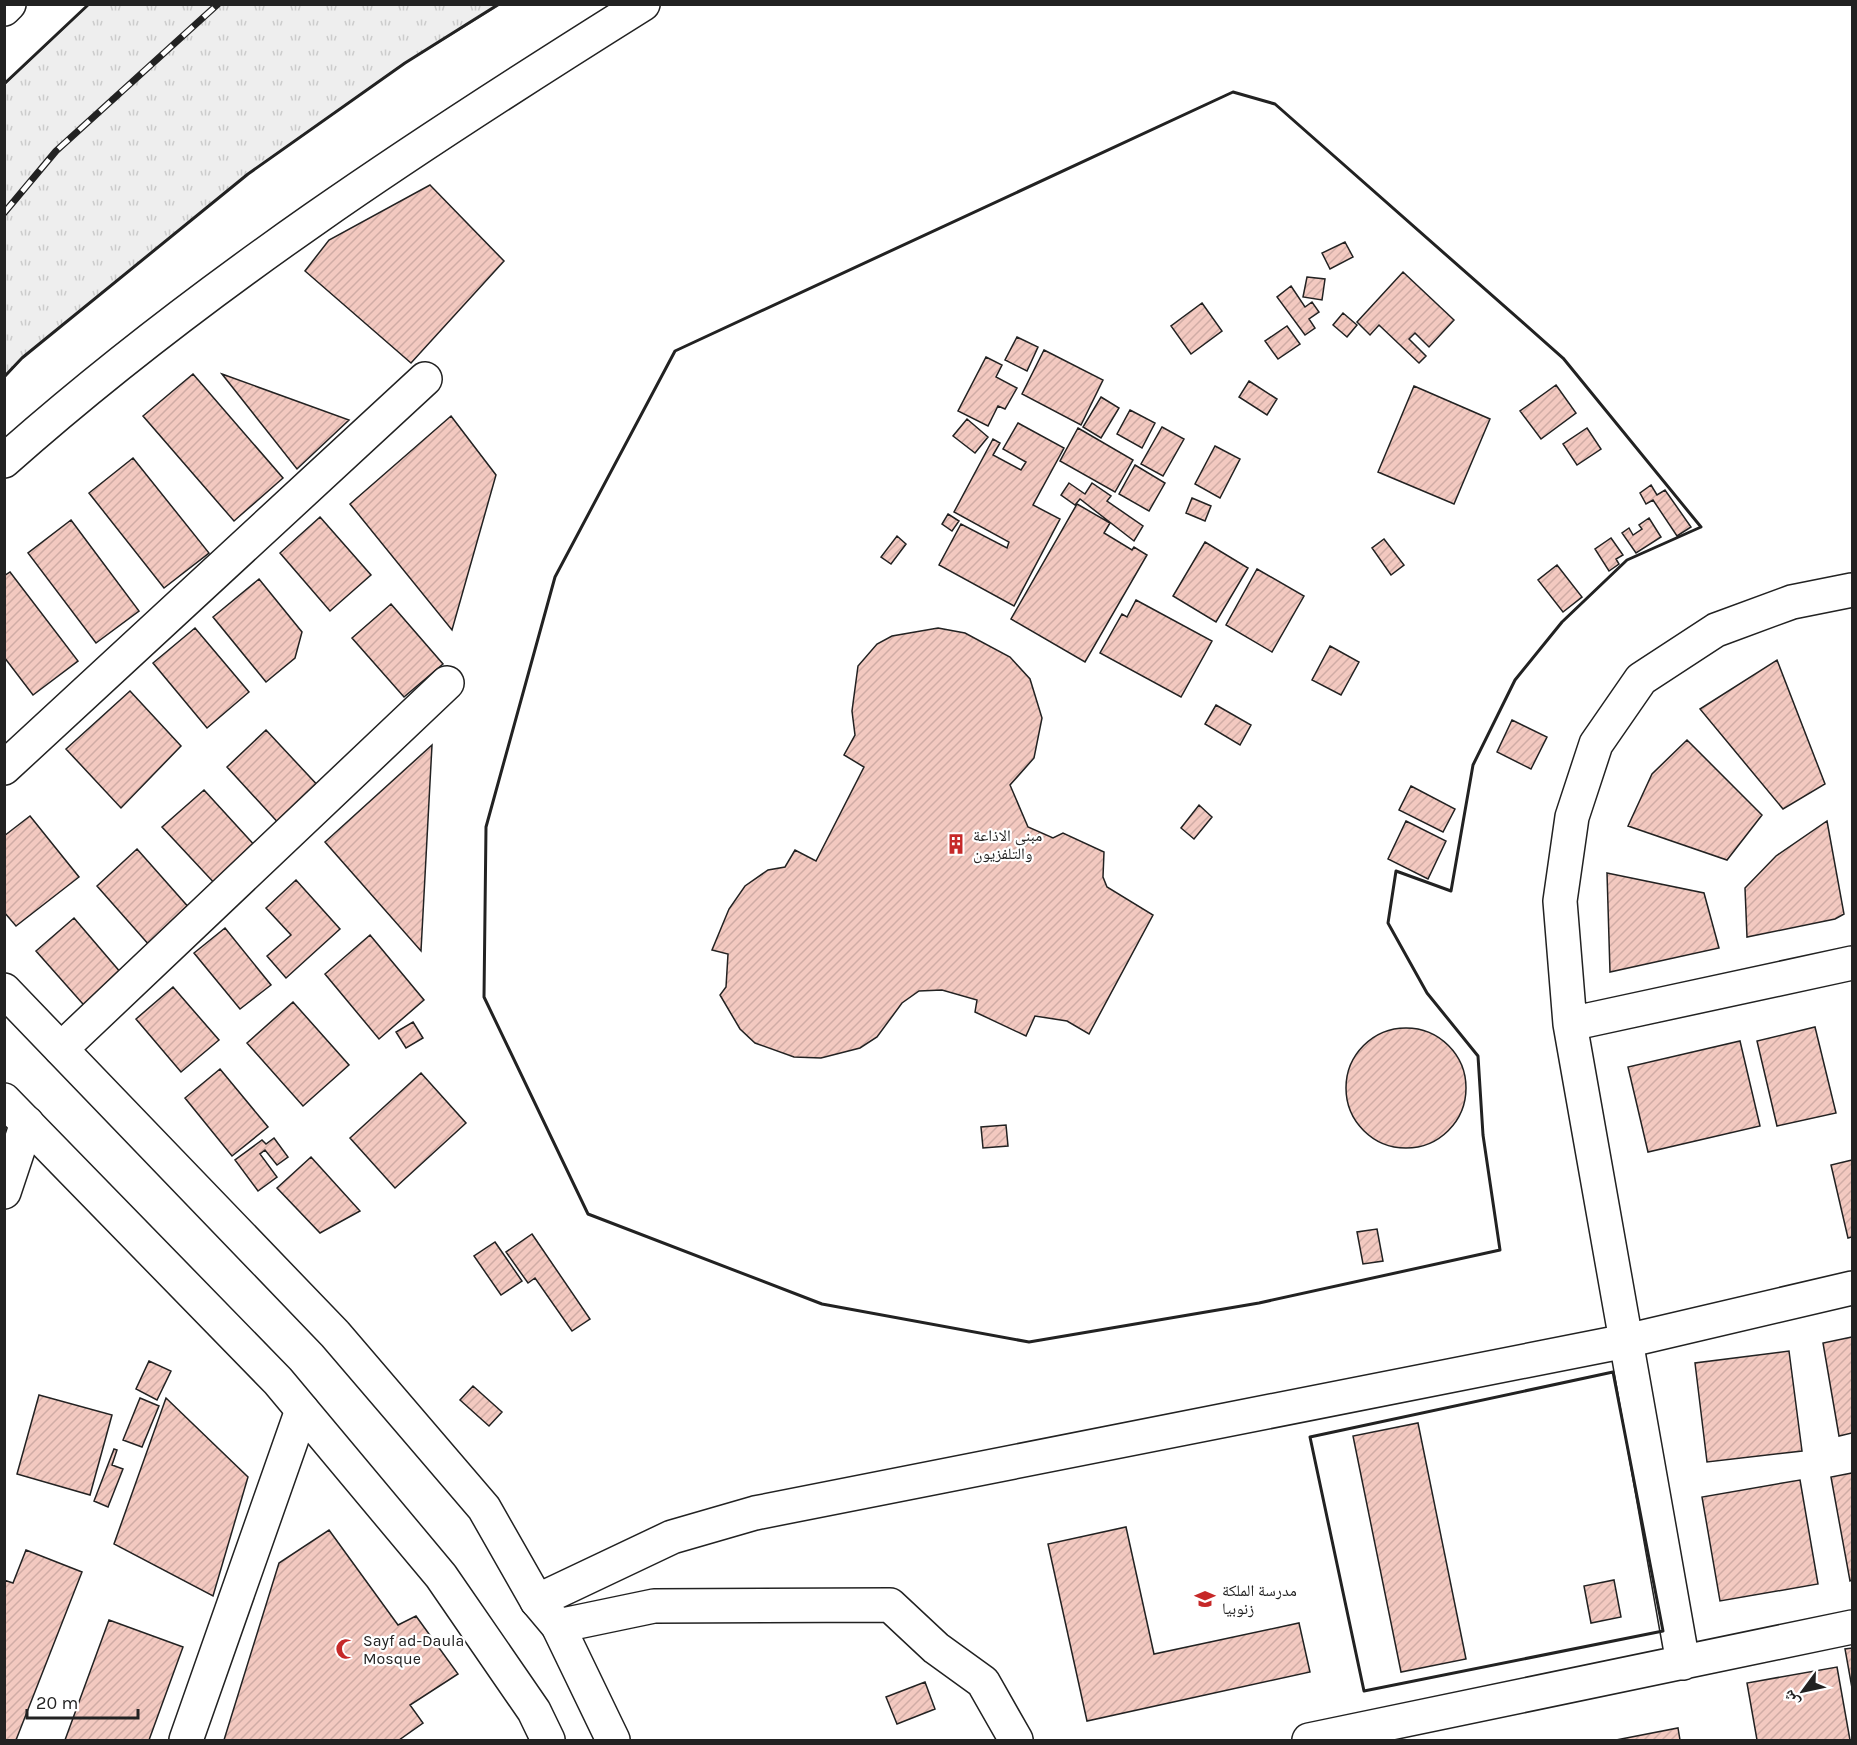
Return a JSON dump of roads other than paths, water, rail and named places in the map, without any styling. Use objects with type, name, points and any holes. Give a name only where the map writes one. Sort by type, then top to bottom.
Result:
[{"type":"street","points":[[4,9],[9,4]]},
{"type":"street","points":[[4,461],[75,398],[337,201],[476,108],[643,4]]},
{"type":"street","points":[[4,768],[425,379]]},
{"type":"street","points":[[1683,1663],[1570,1024],[1560,901],[1572,817],[1596,744],[1641,679],[1716,630],[1792,602],[1852,590]]},
{"type":"street","points":[[61,1049],[447,683]]},
{"type":"street","points":[[1570,1024],[1852,963]]},
{"type":"street","points":[[4,990],[342,1343],[484,1508],[537,1601],[558,1626],[607,1727],[618,1740]]},
{"type":"street","points":[[4,1100],[278,1381],[441,1576],[548,1740]]},
{"type":"street","points":[[4,1192],[27,1123]]},
{"type":"street","points":[[537,1601],[672,1537],[755,1513],[1626,1341],[1852,1288]]},
{"type":"street","points":[[186,1740],[302,1410]]},
{"type":"street","points":[[558,1626],[654,1606],[890,1605],[936,1648],[982,1682],[1016,1740]]},
{"type":"street","points":[[1309,1740],[1852,1627]]},
{"type":"railway","points":[[4,213],[56,151],[218,4]]},
{"type":"place","name":"مبنى الاذاعة والتلفزيون","points":[[956,844]]},
{"type":"place","name":"مدرسة الملكة زنوبيا","points":[[1205,1599]]},
{"type":"place","name":"Sayf ad-Daula Mosque","points":[[346,1649]]}]
